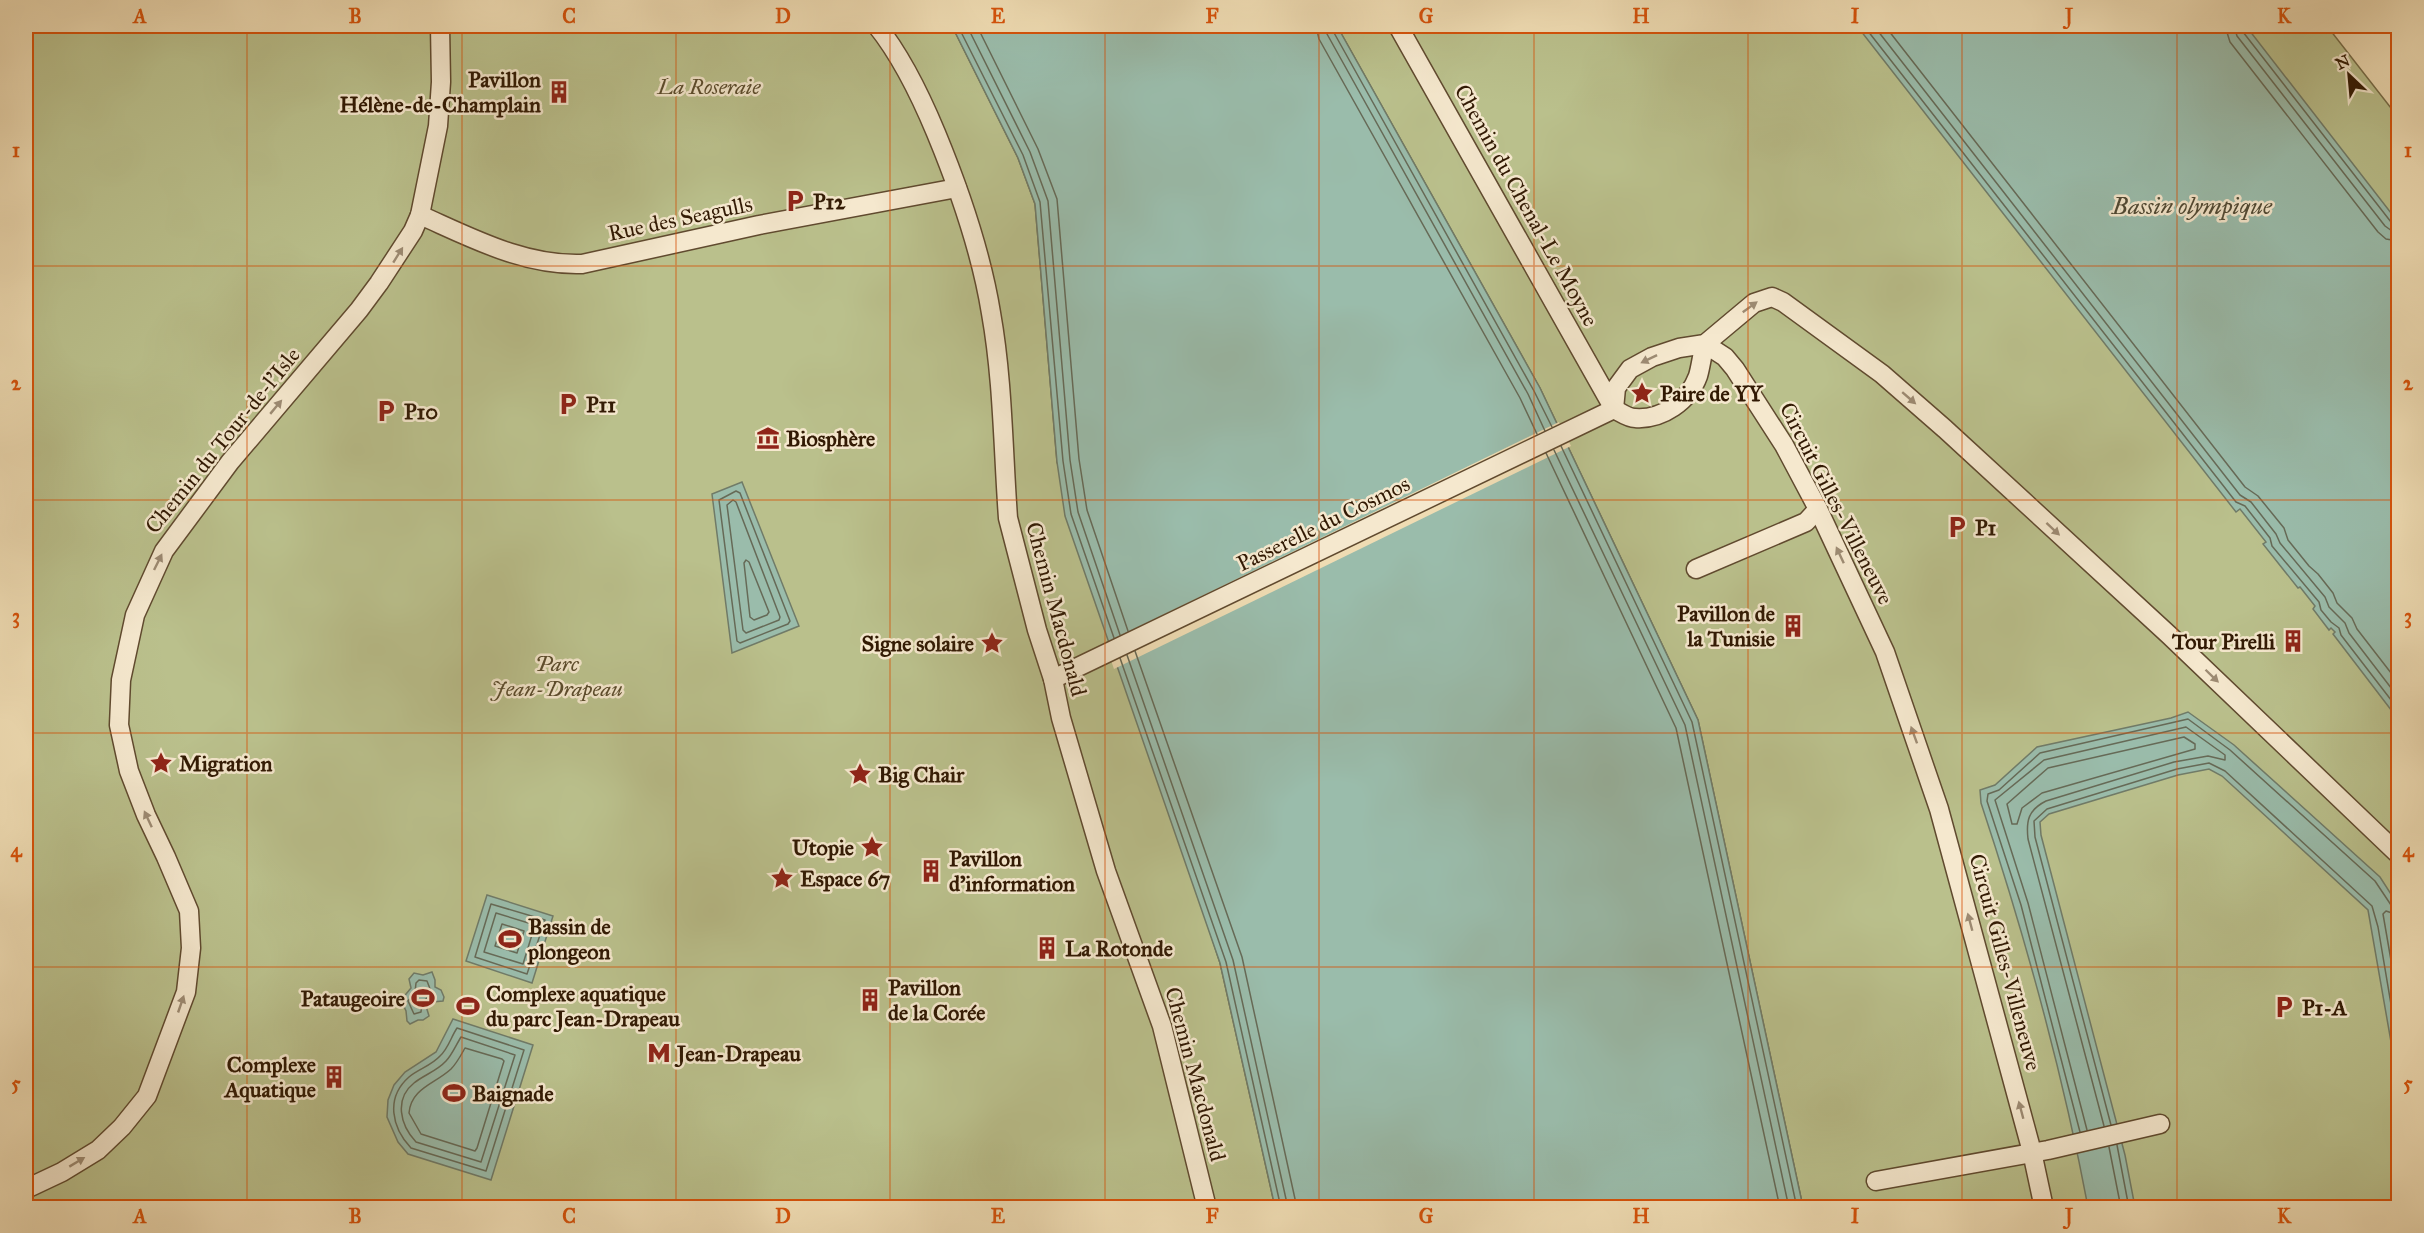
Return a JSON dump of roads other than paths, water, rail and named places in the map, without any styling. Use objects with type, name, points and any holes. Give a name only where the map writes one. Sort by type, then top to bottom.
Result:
[{"type":"street","name":"Chemin du Tour-de-l'Isle","points":[[26,1189],[62,1172],[98,1150],[147,1096],[186,992],[191,948],[189,911],[129,771],[119,725],[121,680],[126,647],[135,615],[164,551],[230,462],[359,310],[413,231],[420,215],[438,126],[441,82],[440,26]]},
{"type":"street","name":"Chemin Macdonald","points":[[877,26],[895,52],[927,112],[957,188],[986,286],[992,314],[1008,518],[1037,630],[1053,679],[1061,718],[1106,871],[1162,1026],[1207,1208]]},
{"type":"street","name":"Chemin du Chenal-Le Moyne","points":[[1398,26],[1614,409]]},
{"type":"street","name":"Rue des Seagulls","points":[[420,215],[513,254],[557,265],[582,264],[759,225],[957,188]]},
{"type":"street","points":[[1705,344],[1697,377],[1685,399],[1672,408],[1649,417],[1633,418],[1614,409],[1616,388],[1630,369],[1661,354],[1679,348],[1705,344],[1754,303],[1772,297],[1782,302],[1882,374],[1946,429],[2169,635],[2398,854]]},
{"type":"street","name":"Circuit Gilles-Villeneuve","points":[[1705,344],[1725,357],[1761,405],[1818,509],[1884,652],[1932,787],[2040,1151],[2044,1208]]},
{"type":"street","name":"Passerelle du Cosmos","points":[[1053,679],[1078,669],[1614,409]]},
{"type":"street","points":[[1696,569],[1806,522],[1818,509]]},
{"type":"street","points":[[1876,1181],[2040,1151],[2160,1124]]},
{"type":"water","points":[[952,26],[1337,26],[1540,388],[1698,720],[1803,1207],[1275,1207],[1220,963],[1065,516],[1057,462],[1035,204],[1018,158]]},
{"type":"water","name":"Bassin olympique","points":[[1857,26],[2246,26],[2398,222],[2398,719],[2333,634],[2335,632],[2331,628],[2329,630],[2313,609],[2315,606],[2263,544],[2266,542],[2240,509],[2236,512]]},
{"type":"water","points":[[742,482],[799,626],[732,653],[712,494]]},
{"type":"water","points":[[2188,712],[2234,745],[2380,877],[2398,905],[2398,1082],[2368,910],[2222,776],[2209,769],[2178,775],[2049,814],[2040,822],[2041,835],[2125,1155],[2135,1207],[2088,1207],[2078,1155],[2041,1003],[2013,903],[1981,803],[1980,790],[1995,785],[2037,747],[2171,718]]},
{"type":"water","name":"Bassin de plongeon","points":[[487,895],[553,916],[532,983],[466,961]]},
{"type":"water","name":"Pataugeoire","points":[[432,972],[435,987],[441,990],[443,1001],[432,1002],[426,1006],[429,1016],[410,1024],[401,1000],[411,988],[409,979],[414,973],[423,975]]},
{"type":"water","name":"Baignade","points":[[453,1019],[533,1045],[491,1180],[408,1154],[398,1142],[387,1117],[388,1100],[394,1085],[405,1072],[436,1052]]},
{"type":"place","name":"Pavillon Hélène-de-Champlain","points":[[559,92]]},
{"type":"place","name":"P12","points":[[795,201]]},
{"type":"place","name":"Paire de YY","points":[[1642,393]]},
{"type":"place","name":"P11","points":[[568,404]]},
{"type":"place","name":"P10","points":[[386,411]]},
{"type":"place","name":"Biosphère","points":[[768,438]]},
{"type":"place","name":"P1","points":[[1957,527]]},
{"type":"place","name":"Pavillon de la Tunisie","points":[[1793,626]]},
{"type":"place","name":"Tour Pirelli","points":[[2293,641]]},
{"type":"place","name":"Signe solaire","points":[[992,643]]},
{"type":"place","name":"Migration","points":[[161,763]]},
{"type":"place","name":"Big Chair","points":[[860,774]]},
{"type":"place","name":"Utopie","points":[[872,847]]},
{"type":"place","name":"Pavillon d'information","points":[[931,871]]},
{"type":"place","name":"Espace 67","points":[[782,878]]},
{"type":"place","name":"Bassin de plongeon","points":[[510,939]]},
{"type":"place","name":"La Rotonde","points":[[1047,948]]},
{"type":"place","name":"Pataugeoire","points":[[423,998]]},
{"type":"place","name":"Pavillon de la Corée","points":[[870,1000]]},
{"type":"place","name":"Complexe aquatique du parc Jean-Drapeau","points":[[468,1006]]},
{"type":"place","name":"P1-A","points":[[2284,1007]]},
{"type":"place","name":"Jean-Drapeau","points":[[659,1053]]},
{"type":"place","name":"Complexe Aquatique","points":[[334,1077]]},
{"type":"place","name":"Baignade","points":[[454,1093]]},
{"type":"park label","name":"La Roseraie","points":[[709,86]]},
{"type":"park label","name":"Parc Jean-Drapeau","points":[[557,676]]}]
